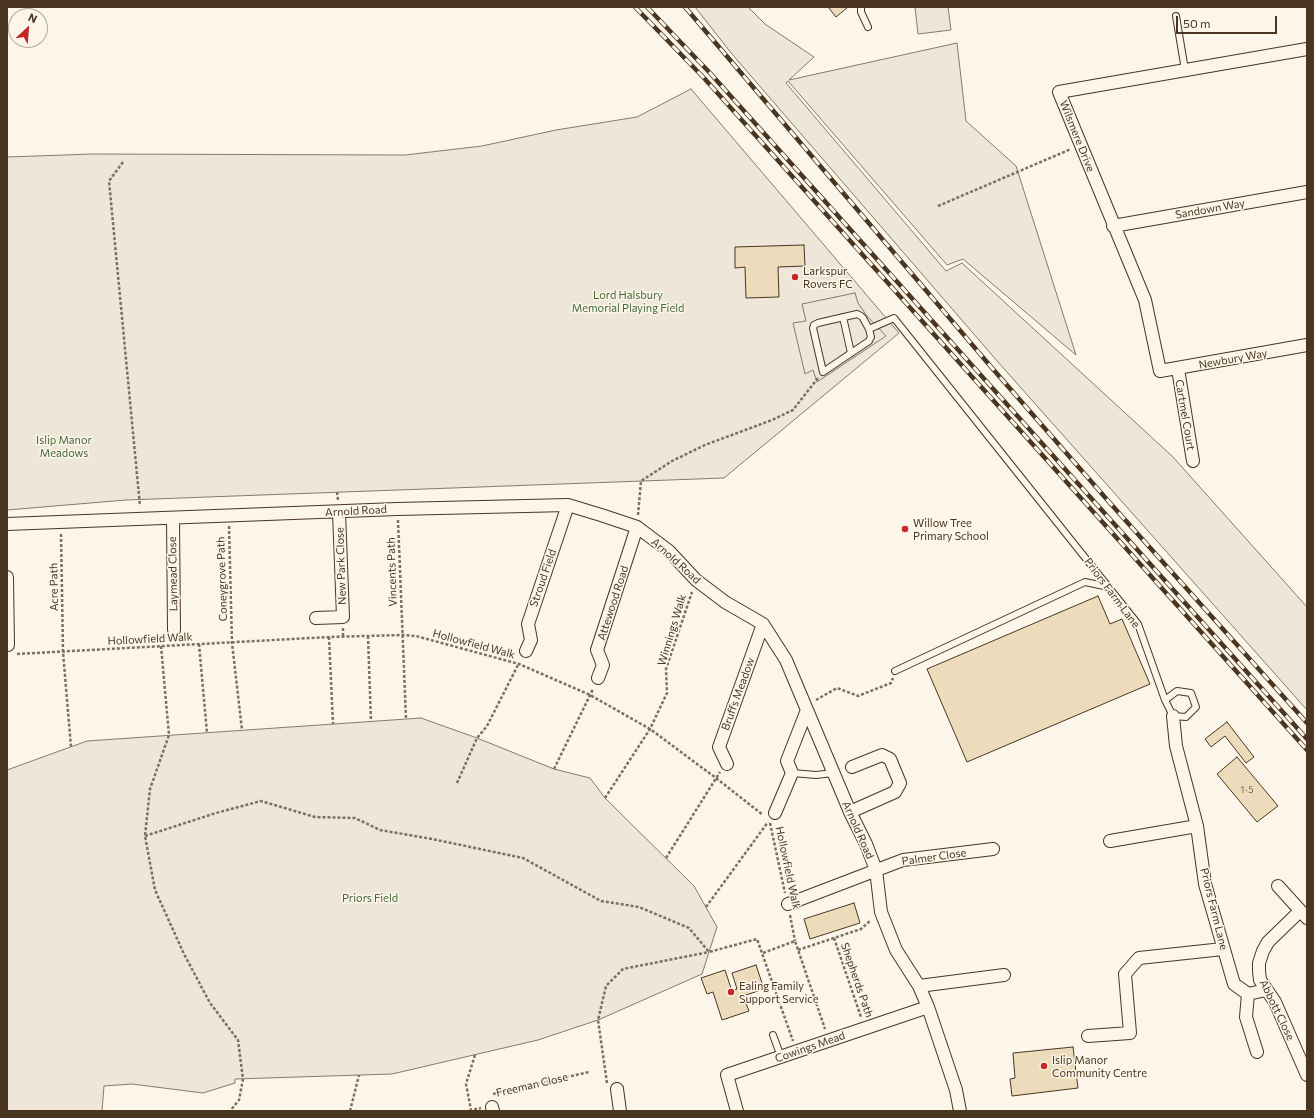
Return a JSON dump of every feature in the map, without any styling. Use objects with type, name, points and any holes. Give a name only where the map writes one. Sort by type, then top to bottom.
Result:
[{"type":"street","name":"Wilsmere Drive","points":[[1160,371],[1145,300],[1113,226],[1059,92],[1307,49]]},
{"type":"street","name":"Sandown Way","points":[[1113,226],[1307,192]]},
{"type":"street","name":"Newbury Way","points":[[1160,371],[1307,345]]},
{"type":"street","name":"Cartmel Court","points":[[1178,369],[1193,461]]},
{"type":"street","name":"Arnold Road","points":[[7,524],[397,509],[568,505],[601,514],[638,528],[669,551],[696,580],[725,602],[763,624],[786,660],[833,773],[866,844],[876,870],[881,912],[896,950],[919,986],[928,1007],[956,1090],[960,1111]]},
{"type":"street","name":"Stroud Field","points":[[526,651],[531,640],[528,624],[568,505]]},
{"type":"street","name":"New Park Close","points":[[316,618],[343,617],[339,512]]},
{"type":"street","name":"Laymead Close","points":[[173,518],[174,630]]},
{"type":"street","name":"Attewood Road","points":[[598,678],[603,665],[597,650],[638,528]]},
{"type":"street","points":[[7,577],[8,645]]},
{"type":"street","name":"Bruffs Meadow","points":[[727,764],[719,747],[763,624]]},
{"type":"street","points":[[772,817],[792,773],[787,761],[806,710]]},
{"type":"street","name":"Priors Farm Lane","points":[[1172,716],[1176,746],[1197,826],[1205,884],[1234,984],[1248,994]]},
{"type":"street","points":[[850,812],[895,792],[900,783],[890,759],[882,755],[852,767]]},
{"type":"street","points":[[1110,841],[1197,826]]},
{"type":"street","name":"Palmer Close","points":[[788,904],[903,860],[993,849]]},
{"type":"street","name":"Abbott Close","points":[[1278,886],[1304,914],[1268,942],[1259,963],[1260,980],[1278,1008],[1307,1075]]},
{"type":"street","points":[[1088,1036],[1130,1033],[1125,974],[1139,958],[1223,949]]},
{"type":"street","points":[[919,986],[1004,975]]},
{"type":"street","points":[[1257,1052],[1246,1017],[1248,994],[1266,990]]},
{"type":"street","name":"Cowings Mead","points":[[736,1111],[727,1075],[928,1007]]},
{"type":"street","points":[[617,1089],[620,1111]]},
{"type":"lane","points":[[861,7],[861,12],[868,27]]},
{"type":"lane","points":[[1176,16],[1185,70]]},
{"type":"lane","points":[[856,314],[861,316],[869,329],[871,338],[869,341],[823,372],[813,328],[818,322],[856,314]]},
{"type":"lane","points":[[842,317],[851,353]]},
{"type":"lane","name":"Priors Farm Lane","points":[[869,329],[894,318],[1138,624],[1172,716]]},
{"type":"lane","points":[[895,671],[1085,582],[1109,587]]},
{"type":"lane","points":[[1165,700],[1177,690],[1191,693],[1196,707],[1186,717],[1172,716]]},
{"type":"lane","points":[[792,773],[816,775],[833,773]]},
{"type":"lane","points":[[774,1035],[781,1057]]},
{"type":"path","points":[[938,206],[1080,144]]},
{"type":"path","points":[[123,162],[109,181],[140,499],[140,519]]},
{"type":"path","points":[[638,528],[641,481],[672,461],[705,445],[772,420],[793,410],[812,388],[823,372]]},
{"type":"path","name":"Vincents Path","points":[[397,509],[406,719]]},
{"type":"path","name":"Coneygrove Path","points":[[228,516],[232,642],[242,730]]},
{"type":"path","name":"Acre Path","points":[[61,522],[63,652],[71,747]]},
{"type":"path","name":"Winnings Walk","points":[[605,798],[650,729],[667,693],[666,668],[696,580]]},
{"type":"path","name":"Hollowfield Walk","points":[[17,654],[329,637],[403,635],[416,636],[519,664],[590,695],[650,729],[772,817],[795,941],[829,1041]]},
{"type":"path","points":[[368,636],[371,722]]},
{"type":"path","points":[[329,637],[333,724]]},
{"type":"path","points":[[200,644],[207,733]]},
{"type":"path","points":[[161,646],[169,735],[150,790],[145,836],[155,890],[184,954],[210,1003],[238,1040],[243,1079],[239,1100],[230,1111]]},
{"type":"path","points":[[457,783],[478,738],[487,726],[526,651]]},
{"type":"path","points":[[827,693],[837,688],[858,696],[891,683],[895,671]]},
{"type":"path","points":[[554,769],[598,678]]},
{"type":"path","points":[[666,858],[716,778],[727,764]]},
{"type":"path","points":[[145,836],[216,813],[261,801],[315,817],[355,818],[380,830],[523,858],[601,901],[639,907],[689,928],[709,952]]},
{"type":"path","points":[[706,907],[772,817]]},
{"type":"path","points":[[798,950],[861,929],[881,912]]},
{"type":"path","name":"Shepherds Path","points":[[834,938],[865,1028]]},
{"type":"path","points":[[617,1089],[608,1089],[598,1020],[606,986],[623,969],[709,952],[757,939],[763,952],[797,1051]]},
{"type":"path","points":[[763,952],[795,941]]},
{"type":"path","points":[[475,1055],[466,1084],[471,1110],[493,1109]]},
{"type":"path","name":"Freeman Close","points":[[493,1109],[490,1095],[589,1072]]},
{"type":"path","points":[[350,1111],[360,1075]]},
{"type":"green space","points":[[695,7],[748,7],[765,24],[814,57],[789,80],[957,43],[966,121],[1016,166],[1076,355],[963,259],[947,265],[788,81],[786,83],[946,271],[962,263],[1173,457],[1307,607],[1307,710],[998,362],[732,54]]},
{"type":"green space","name":"Lord Halsbury Memorial Playing Field","points":[[691,89],[899,333],[724,478],[126,500],[7,510],[7,157],[92,154],[405,155],[482,146],[556,130],[637,117]]},
{"type":"green space","name":"Priors Field","points":[[421,718],[477,738],[554,769],[590,778],[605,798],[694,886],[717,927],[702,974],[598,1020],[538,1040],[392,1074],[235,1079],[235,1083],[203,1093],[132,1084],[104,1086],[102,1111],[7,1111],[7,770],[87,741]]},
{"type":"shaded area","points":[[915,7],[948,7],[951,30],[918,34]]},
{"type":"shaded area","points":[[855,293],[858,303],[867,316],[886,336],[817,382],[813,370],[805,374],[793,323],[806,321],[802,304]]},
{"type":"building","points":[[828,7],[848,7],[836,17]]},
{"type":"building","points":[[804,245],[805,266],[778,267],[779,297],[746,298],[745,267],[735,268],[735,247]]},
{"type":"building","points":[[1098,596],[1110,624],[1122,619],[1150,684],[967,762],[927,669]]},
{"type":"building","points":[[1227,722],[1254,757],[1246,763],[1225,736],[1211,747],[1205,739]]},
{"type":"building","points":[[1237,757],[1278,806],[1257,822],[1217,774]]},
{"type":"building","points":[[854,903],[860,923],[810,939],[804,919]]},
{"type":"building","name":"Ealing Family Support Service","points":[[756,965],[764,989],[743,996],[749,1011],[722,1020],[713,992],[707,994],[701,978],[725,970],[732,991],[737,989],[732,973]]},
{"type":"building","name":"Islip Manor Community Centre","points":[[1073,1047],[1078,1088],[1012,1096],[1010,1079],[1015,1078],[1013,1053]]},
{"type":"railway","points":[[635,7],[704,78],[1307,750]]},
{"type":"railway","points":[[647,7],[710,73],[1307,739]]},
{"type":"railway","points":[[685,7],[992,368],[1110,503],[1307,723]]},
{"type":"place","name":"Larkspur Rovers FC","points":[[795,277]]},
{"type":"place","name":"Willow Tree Primary School","points":[[905,529]]},
{"type":"place","name":"Ealing Family Support Service","points":[[731,992]]},
{"type":"place","name":"Islip Manor Community Centre","points":[[1044,1066]]},
{"type":"park label","name":"Islip Manor Meadows","points":[[64,446]]}]
